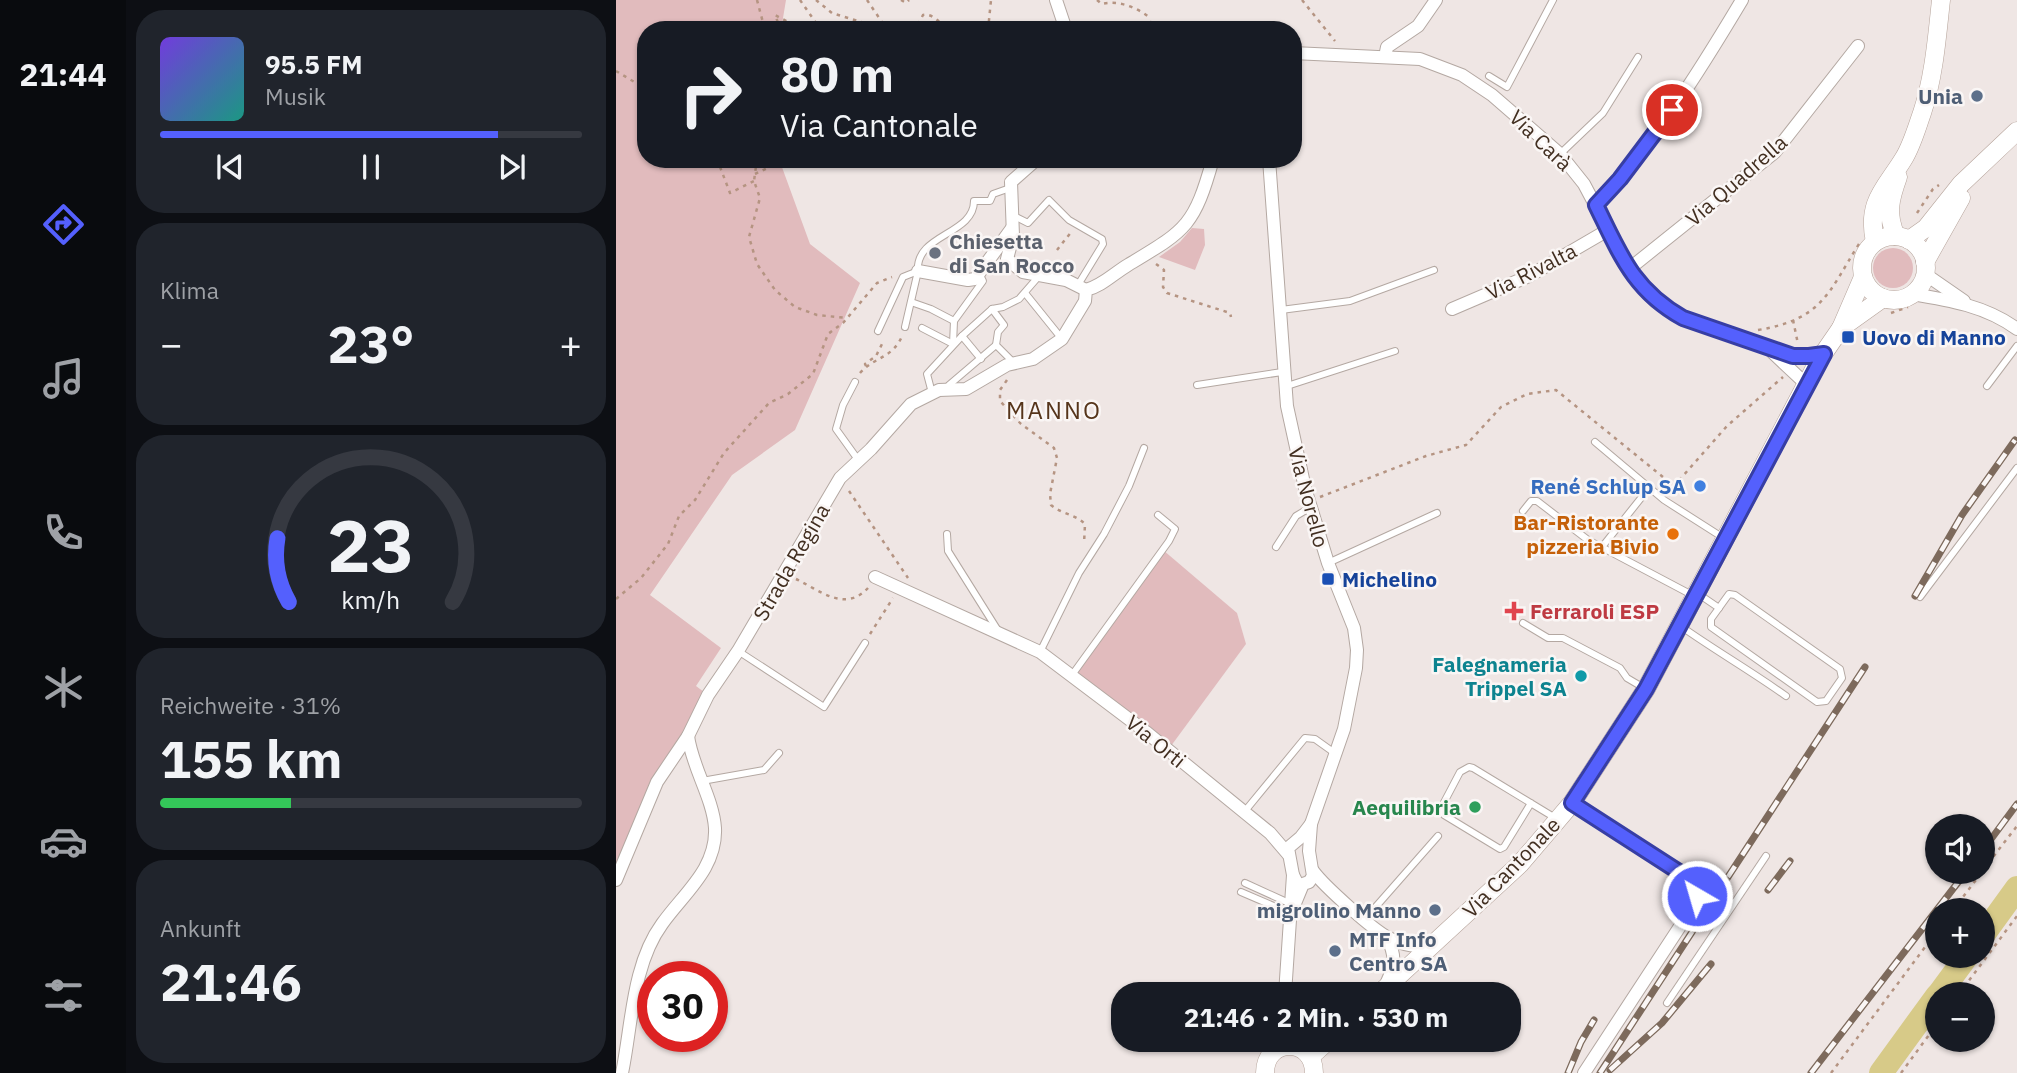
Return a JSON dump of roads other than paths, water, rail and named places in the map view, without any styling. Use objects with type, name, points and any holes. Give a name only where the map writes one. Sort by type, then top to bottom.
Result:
[{"type":"main road","points":[[1925,268],[1920,249],[1903,238],[1889,219],[1889,205],[1923,111],[1935,55],[1941,0]]},
{"type":"main road","points":[[1869,241],[1885,237],[1903,238],[1922,232],[1961,184],[2017,131]]},
{"type":"main road","points":[[1841,328],[1863,277],[1864,258],[1873,234],[1878,197],[1905,157]]},
{"type":"main road","points":[[1863,277],[1869,288],[1887,305],[1898,299],[1913,299],[1925,268],[1977,170]]},
{"type":"main road","name":"Via Cantonale","points":[[1392,982],[1520,864],[1572,803],[1646,689],[1824,354],[1841,328],[1887,305]]},
{"type":"main road","points":[[1262,1071],[1273,1052]]},
{"type":"street","points":[[1056,0],[1063,21]]},
{"type":"street","points":[[1385,57],[1387,47],[1418,26],[1436,0]]},
{"type":"street","points":[[1596,205],[1645,148],[1699,72],[1742,0]]},
{"type":"street","name":"Via Quadrella","points":[[1629,269],[1775,152],[1858,46]]},
{"type":"street","name":"Via Carà","points":[[1302,53],[1420,59],[1462,75],[1492,95],[1560,154],[1584,184],[1629,269],[1647,293],[1667,309],[1683,318],[1797,356],[1824,354]]},
{"type":"street","points":[[1026,168],[1014,177],[1010,188],[1013,236],[1007,253],[1008,261],[1023,272],[1066,280],[1082,288],[1098,286],[1172,238],[1189,220],[1202,198],[1211,168]]},
{"type":"street","name":"Via Norello","points":[[1270,168],[1282,372],[1294,443],[1328,564],[1354,628],[1357,650],[1349,706],[1336,754],[1311,824],[1304,878],[1291,909],[1286,982]]},
{"type":"street","points":[[912,272],[968,280],[980,275],[1012,228]]},
{"type":"street","name":"Via Rivalta","points":[[1452,309],[1529,276],[1608,230]]},
{"type":"street","points":[[1925,268],[1973,306]]},
{"type":"street","points":[[1062,339],[1085,302],[1082,288]]},
{"type":"street","points":[[1913,299],[1992,308],[2017,329]]},
{"type":"street","name":"Strada Regina","points":[[616,880],[657,782],[688,736],[708,695],[738,651],[839,478],[859,461],[905,409],[933,393],[966,389],[1002,367],[1033,359],[1062,339]]},
{"type":"street","points":[[1763,346],[1780,358],[1806,384]]},
{"type":"street","name":"Via Orti","points":[[876,576],[1040,652],[1146,732],[1269,834],[1292,846]]},
{"type":"street","points":[[622,1073],[640,973],[649,945],[660,926],[705,870],[712,850],[715,828],[688,736]]},
{"type":"street","points":[[1572,803],[1690,879],[1697,890],[1694,905],[1584,1073]]},
{"type":"street","name":"Via Norello","points":[[1304,878],[1292,846],[1311,824]]},
{"type":"street","points":[[1292,846],[1304,843],[1309,850]]},
{"type":"street","points":[[1304,878],[1326,886],[1386,937],[1394,950],[1394,965],[1386,982]]},
{"type":"street","points":[[1386,937],[1412,947],[1433,945]]},
{"type":"lane","points":[[1489,76],[1507,87],[1553,0]]},
{"type":"lane","points":[[1560,154],[1603,113],[1638,57]]},
{"type":"lane","points":[[878,331],[926,247],[965,220],[972,212],[974,201],[990,201],[993,194],[1010,188]]},
{"type":"lane","points":[[1011,214],[1028,223],[1048,200],[1076,225],[1103,242],[1082,288]]},
{"type":"lane","points":[[1279,310],[1350,301],[1434,270]]},
{"type":"lane","points":[[905,327],[911,302],[912,272]]},
{"type":"lane","points":[[933,393],[927,374],[953,344],[992,309],[1019,299],[1040,274]]},
{"type":"lane","points":[[953,344],[954,321],[984,281],[980,275]]},
{"type":"lane","points":[[1026,293],[1062,339]]},
{"type":"lane","points":[[911,302],[954,321]]},
{"type":"lane","points":[[947,390],[948,385],[996,345],[1004,325],[992,309]]},
{"type":"lane","points":[[922,328],[953,344]]},
{"type":"lane","points":[[962,336],[981,359]]},
{"type":"lane","points":[[996,345],[1014,363]]},
{"type":"lane","points":[[1987,386],[2017,346]]},
{"type":"lane","points":[[1284,387],[1395,351]]},
{"type":"lane","points":[[1197,385],[1282,372]]},
{"type":"lane","points":[[855,382],[843,405],[836,429],[859,461]]},
{"type":"lane","points":[[1595,442],[1649,488],[1725,540]]},
{"type":"lane","points":[[1040,652],[1082,568],[1129,486],[1144,448]]},
{"type":"lane","points":[[1920,597],[2017,468]]},
{"type":"lane","points":[[1602,547],[1649,488]]},
{"type":"lane","points":[[1523,511],[1531,501],[1537,501],[1588,540],[1719,608]]},
{"type":"lane","points":[[1276,547],[1296,516],[1310,504]]},
{"type":"lane","points":[[1328,564],[1437,513]]},
{"type":"lane","points":[[1072,675],[1169,541],[1175,529],[1158,515]]},
{"type":"lane","points":[[947,534],[948,551],[1001,635]]},
{"type":"lane","points":[[1729,594],[1735,595],[1840,669],[1842,678],[1826,701],[1817,702],[1711,627],[1709,622],[1719,608],[1729,594]]},
{"type":"lane","points":[[1523,623],[1548,638],[1557,636],[1620,668],[1627,678],[1646,689]]},
{"type":"lane","points":[[1680,626],[1719,653],[1733,658],[1786,696]]},
{"type":"lane","points":[[738,651],[824,707],[865,643]]},
{"type":"lane","points":[[1243,813],[1305,738],[1315,739],[1336,754]]},
{"type":"lane","points":[[700,781],[764,769],[779,753]]},
{"type":"lane","points":[[1531,803],[1504,847],[1500,849],[1444,816],[1440,810],[1460,772],[1469,767],[1531,803],[1558,820]]},
{"type":"lane","points":[[1365,919],[1438,836]]},
{"type":"lane","points":[[1667,1003],[1766,856]]},
{"type":"lane","points":[[1245,883],[1291,909]]},
{"type":"lane","points":[[1697,890],[1706,888],[1732,906]]},
{"type":"lane","points":[[1241,892],[1291,909]]},
{"type":"waterway","points":[[1995,918],[2017,888]]},
{"type":"waterway","points":[[1948,982],[1958,968]]},
{"type":"waterway","points":[[1881,1073],[1925,1012]]},
{"type":"railway","points":[[1915,596],[1962,515],[2015,440]]},
{"type":"railway","points":[[1600,1073],[1865,667]]},
{"type":"railway","points":[[1995,834],[2017,804]]},
{"type":"railway","points":[[1768,890],[1790,861]]},
{"type":"railway","points":[[1811,1073],[1957,884]]},
{"type":"railway","points":[[1610,1070],[1662,1023],[1711,964]]},
{"type":"railway","points":[[1568,1073],[1594,1020]]},
{"type":"place","name":"Unia","points":[[1977,96]]},
{"type":"place","name":"Chiesetta di San Rocco","points":[[935,253]]},
{"type":"place","name":"Uovo di Manno","points":[[1848,337]]},
{"type":"place","name":"René Schlup SA","points":[[1700,486]]},
{"type":"place","name":"Bar-Ristorante pizzeria Bivio","points":[[1673,534]]},
{"type":"place","name":"Michelino","points":[[1328,579]]},
{"type":"place","name":"Ferraroli ESP","points":[[1514,611]]},
{"type":"place","name":"Falegnameria Trippel SA","points":[[1581,676]]},
{"type":"place","name":"Aequilibria","points":[[1475,807]]},
{"type":"place","name":"migrolino Manno","points":[[1435,910]]},
{"type":"place","name":"MTF Info Centro SA","points":[[1335,951]]},
{"type":"district","name":"MANNO","points":[[1054,410]]}]
